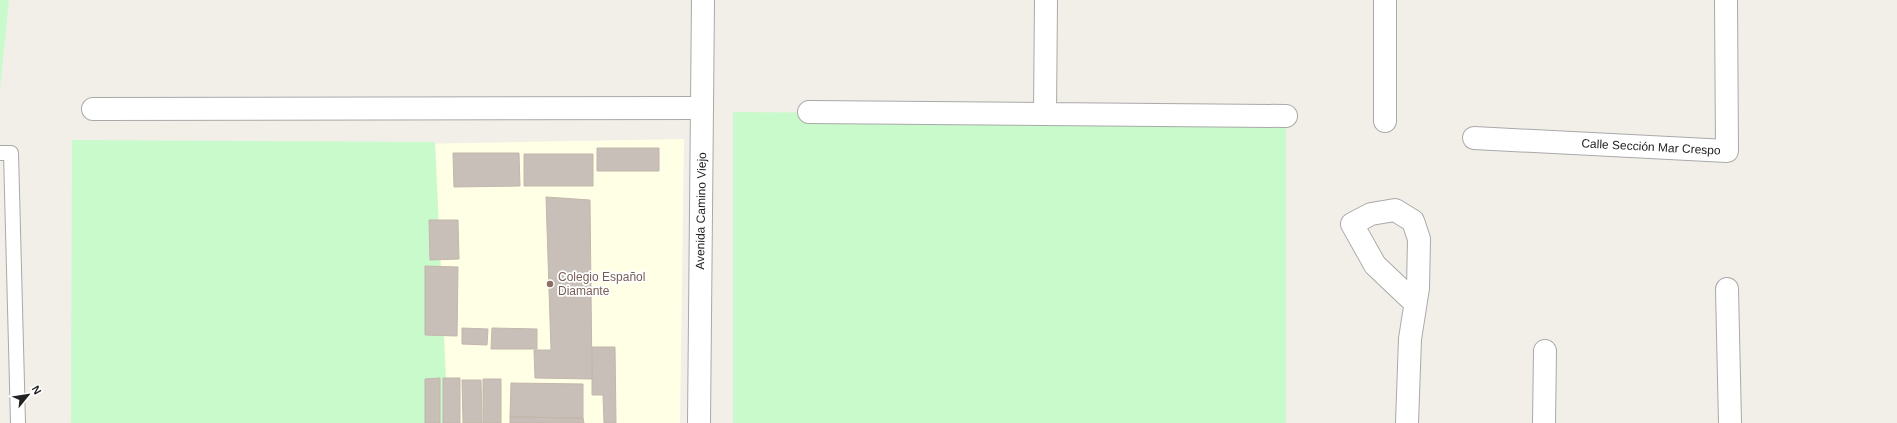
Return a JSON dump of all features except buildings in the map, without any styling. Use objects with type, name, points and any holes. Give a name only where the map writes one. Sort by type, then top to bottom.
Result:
[{"type":"street","name":"Avenida Camino Viejo","points":[[699,423],[703,0]]},
{"type":"street","points":[[1046,0],[1046,113]]},
{"type":"street","points":[[1385,0],[1385,121]]},
{"type":"street","name":"Calle Sección Mar Crespo","points":[[1474,138],[1727,151],[1726,0]]},
{"type":"street","points":[[92,109],[702,108]]},
{"type":"street","points":[[809,112],[1286,116]]},
{"type":"street","points":[[1727,289],[1730,423]]},
{"type":"street","points":[[1407,423],[1410,339],[1414,302]]},
{"type":"street","points":[[1544,423],[1545,351]]},
{"type":"lane","points":[[0,153],[11,153],[18,423]]},
{"type":"shaded area","name":"Colegio Español Diamante","points":[[684,139],[680,423],[420,423],[414,144]]},
{"type":"green space","points":[[0,0],[9,0],[0,90]]},
{"type":"green space","points":[[733,112],[1286,116],[1286,423],[733,423]]},
{"type":"green space","points":[[72,140],[435,142],[448,423],[71,423]]},
{"type":"place","name":"Colegio Español Diamante","points":[[550,284]]}]
